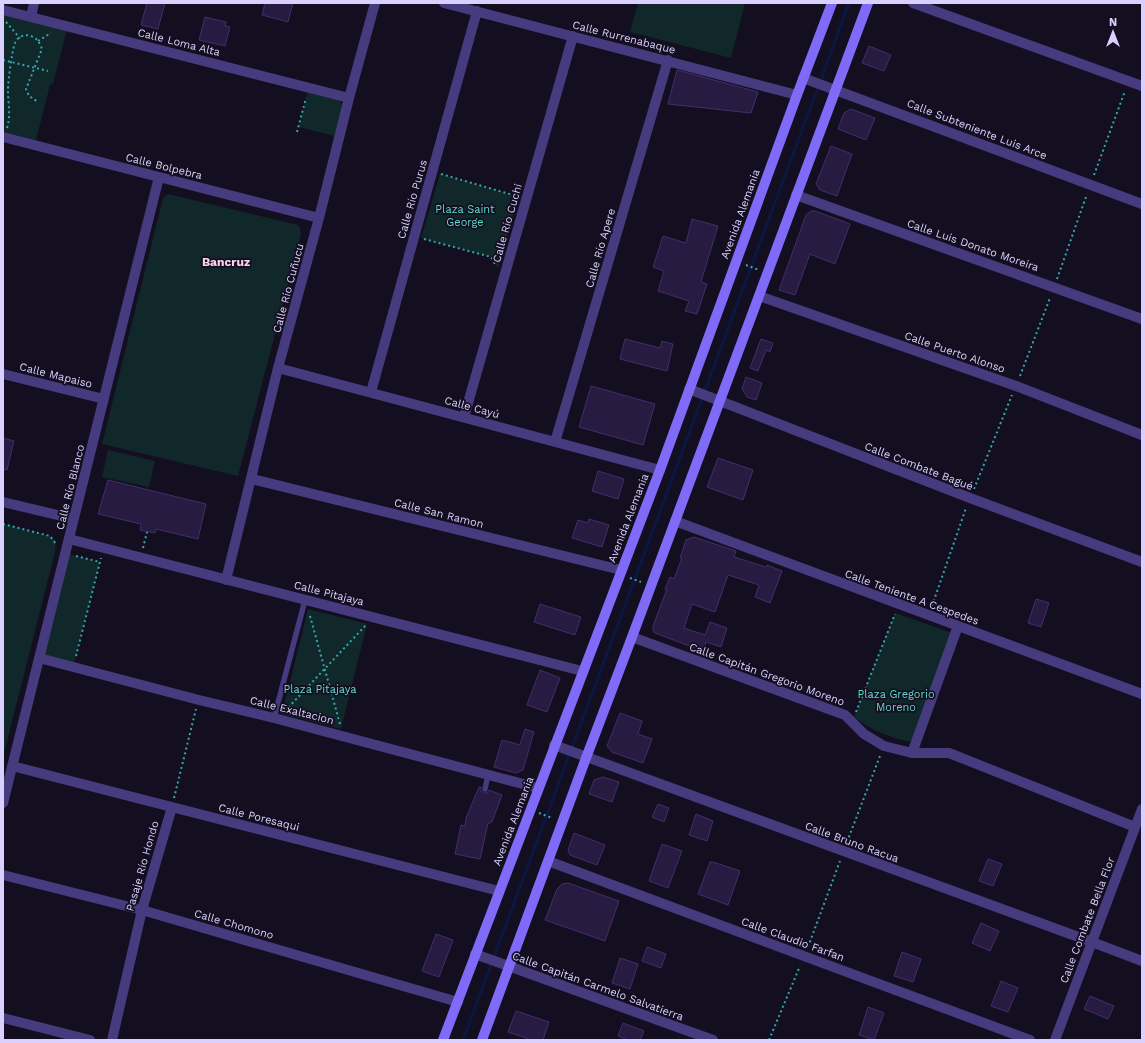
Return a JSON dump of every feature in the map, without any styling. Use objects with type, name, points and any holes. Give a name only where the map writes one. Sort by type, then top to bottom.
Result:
[{"type":"main road","points":[[482,1040],[675,521],[716,400],[759,296],[834,88],[868,3]]},
{"type":"main road","name":"Avenida Alemania","points":[[443,1040],[458,1002],[480,956],[499,891],[538,788],[557,747],[582,671],[692,391],[797,95],[805,78],[828,5]]},
{"type":"street","points":[[31,17],[34,3]]},
{"type":"street","name":"Calle Río Cuñucu","points":[[226,580],[278,368],[319,218],[349,98],[376,3]]},
{"type":"street","name":"Calle Rurrenabaque","points":[[444,3],[668,60],[797,95]]},
{"type":"street","points":[[913,3],[1142,86]]},
{"type":"street","name":"Calle Loma Alta","points":[[3,10],[349,98]]},
{"type":"street","name":"Calle Río Purus","points":[[371,392],[477,12]]},
{"type":"street","name":"Calle Río Cuchi","points":[[464,417],[573,36]]},
{"type":"street","name":"Calle Río Apere","points":[[555,442],[668,60]]},
{"type":"street","name":"Calle Subteniente Luis Arce","points":[[805,78],[1142,204]]},
{"type":"street","name":"Calle Bolpebra","points":[[4,141],[159,177],[319,218]]},
{"type":"street","name":"Calle Río Blanco","points":[[3,803],[159,177]]},
{"type":"street","name":"Calle Luis Donato Moreira","points":[[796,195],[1142,319]]},
{"type":"street","name":"Calle Puerto Alonso","points":[[759,296],[1016,386],[1142,435]]},
{"type":"street","name":"Calle Cayú","points":[[278,368],[660,470]]},
{"type":"street","name":"Calle Mapaiso","points":[[3,374],[104,399]]},
{"type":"street","name":"Calle Combate Bagué","points":[[692,391],[970,498],[1142,562]]},
{"type":"street","name":"Calle San Ramon","points":[[252,479],[621,570]]},
{"type":"street","points":[[3,502],[74,519]]},
{"type":"street","name":"Calle Teniente A Cespedes","points":[[675,521],[1142,694]]},
{"type":"street","name":"Calle Pitajaya","points":[[69,539],[582,671]]},
{"type":"street","points":[[912,753],[958,626]]},
{"type":"street","name":"Calle Capitán Gregorio Moreno","points":[[632,637],[845,715],[864,734],[884,746],[912,753],[949,753],[1135,827]]},
{"type":"street","name":"Calle Exaltacion","points":[[39,658],[538,788]]},
{"type":"street","name":"Calle Bruno Racua","points":[[557,747],[1092,942],[1142,962]]},
{"type":"street","name":"Calle Poresaqui","points":[[12,766],[499,891]]},
{"type":"street","name":"Pasaje Río Hondo","points":[[112,1040],[142,910],[172,807]]},
{"type":"street","name":"Calle Combate Bella Flor","points":[[1055,1040],[1142,809]]},
{"type":"street","name":"Calle Claudio Farfan","points":[[548,861],[1030,1040]]},
{"type":"street","name":"Calle Chomono","points":[[3,875],[142,910],[458,1002]]},
{"type":"street","name":"Calle Capitán Carmelo Salvatierra","points":[[480,956],[713,1040]]},
{"type":"street","points":[[3,1018],[90,1040]]},
{"type":"lane","points":[[274,718],[305,600]]},
{"type":"lane","points":[[485,789],[488,775]]},
{"type":"path","points":[[3,18],[20,38]]},
{"type":"path","points":[[4,141],[9,121],[8,90],[15,43],[24,35],[35,37],[42,49],[26,89],[29,96],[38,102]]},
{"type":"path","points":[[3,60],[48,71]]},
{"type":"path","points":[[929,616],[970,498],[1055,287],[1090,184],[1129,81]]},
{"type":"path","points":[[297,132],[309,88]]},
{"type":"path","points":[[432,171],[513,195],[520,192],[527,195]]},
{"type":"path","points":[[414,236],[491,257],[498,268],[505,272]]},
{"type":"path","points":[[745,264],[758,269]]},
{"type":"path","points":[[3,524],[50,536],[56,542],[56,547]]},
{"type":"path","points":[[140,558],[146,532]]},
{"type":"path","points":[[76,656],[104,548]]},
{"type":"path","points":[[630,578],[639,582]]},
{"type":"path","points":[[305,600],[341,729],[339,735]]},
{"type":"path","points":[[852,722],[899,605]]},
{"type":"path","points":[[274,718],[282,714],[366,624],[369,616]]},
{"type":"path","points":[[172,807],[199,700]]},
{"type":"path","points":[[769,1040],[804,956],[884,746]]},
{"type":"path","points":[[541,814],[553,818]]},
{"type":"green space","points":[[638,3],[745,3],[731,58],[630,32]]},
{"type":"green space","points":[[3,13],[67,29],[53,84],[50,85],[36,140],[3,132]]},
{"type":"green space","points":[[308,91],[339,98],[342,106],[335,136],[299,127]]},
{"type":"green space","name":"Plaza Saint George","points":[[440,174],[513,195],[520,192],[498,268],[491,257],[421,238]]},
{"type":"green space","points":[[168,194],[298,225],[300,229],[301,234],[238,476],[102,444],[163,198]]},
{"type":"green space","points":[[108,450],[155,461],[149,487],[102,477]]},
{"type":"green space","points":[[3,524],[50,536],[56,542],[55,552],[3,757]]},
{"type":"green space","points":[[69,554],[100,562],[74,663],[43,656]]},
{"type":"green space","name":"Plaza Pitajaya","points":[[308,609],[367,624],[341,729],[282,714]]},
{"type":"green space","name":"Plaza Gregorio Moreno","points":[[895,613],[955,634],[916,743],[883,734],[854,717]]},
{"type":"building","points":[[147,3],[165,3],[158,29],[141,25]]},
{"type":"building","points":[[265,3],[293,3],[288,22],[262,15]]},
{"type":"building","points":[[205,17],[226,22],[225,26],[230,27],[225,46],[199,40]]},
{"type":"building","points":[[869,46],[891,55],[884,71],[862,63]]},
{"type":"building","points":[[677,70],[758,92],[751,113],[668,104]]},
{"type":"building","points":[[851,109],[875,118],[866,140],[838,129],[844,113]]},
{"type":"building","points":[[831,146],[852,154],[837,196],[820,190],[816,184]]},
{"type":"building","points":[[811,211],[815,211],[850,224],[835,264],[810,254],[795,295],[779,290],[806,215]]},
{"type":"building","points":[[692,219],[718,226],[701,282],[707,284],[697,314],[685,311],[689,301],[658,291],[664,271],[653,267],[663,236],[686,243]]},
{"type":"building","points":[[625,339],[660,348],[662,341],[673,344],[667,371],[620,359]]},
{"type":"building","points":[[761,339],[773,343],[770,352],[766,350],[758,371],[750,368]]},
{"type":"building","points":[[746,377],[762,383],[756,400],[747,397],[742,389]]},
{"type":"building","points":[[591,386],[655,404],[643,445],[579,427]]},
{"type":"building","points":[[3,438],[14,441],[7,470],[3,469]]},
{"type":"building","points":[[718,458],[753,470],[743,500],[707,487]]},
{"type":"building","points":[[598,471],[624,479],[618,499],[592,491]]},
{"type":"building","points":[[108,480],[206,504],[198,539],[156,529],[155,533],[140,530],[141,524],[98,514]]},
{"type":"building","points":[[589,519],[609,525],[602,547],[572,538],[578,520],[588,523]]},
{"type":"building","points":[[694,537],[736,551],[734,557],[766,567],[767,565],[782,571],[770,603],[755,597],[759,585],[728,575],[715,612],[692,604],[684,628],[705,635],[710,622],[727,628],[721,647],[706,642],[703,651],[655,633],[653,630],[653,626],[667,589],[665,589],[670,577],[674,579],[682,558],[680,558],[686,540]]},
{"type":"building","points":[[1036,599],[1049,603],[1041,627],[1028,623]]},
{"type":"building","points":[[540,604],[581,617],[575,635],[534,622]]},
{"type":"building","points":[[540,670],[560,678],[547,712],[527,705]]},
{"type":"building","points":[[620,713],[642,721],[638,734],[652,739],[643,763],[612,752],[607,746]]},
{"type":"building","points":[[525,729],[534,732],[523,770],[516,773],[494,767],[502,740],[520,745]]},
{"type":"building","points":[[603,777],[619,782],[612,802],[589,794],[594,780]]},
{"type":"building","points":[[479,787],[481,787],[481,791],[484,793],[487,793],[489,790],[502,795],[492,822],[489,824],[488,823],[480,859],[455,854],[461,825],[465,826],[466,818]]},
{"type":"building","points":[[658,804],[669,808],[664,822],[652,817]]},
{"type":"building","points":[[696,814],[713,821],[707,841],[689,835]]},
{"type":"building","points":[[574,833],[605,845],[597,865],[570,855],[568,850]]},
{"type":"building","points":[[662,844],[682,851],[668,888],[649,881]]},
{"type":"building","points":[[988,859],[1002,864],[993,886],[979,881]]},
{"type":"building","points":[[710,862],[740,871],[728,905],[698,894]]},
{"type":"building","points":[[568,883],[619,901],[605,941],[545,920],[557,889],[562,884]]},
{"type":"building","points":[[981,923],[999,931],[990,951],[972,943]]},
{"type":"building","points":[[436,934],[453,940],[439,977],[422,971]]},
{"type":"building","points":[[647,947],[666,954],[661,968],[642,961]]},
{"type":"building","points":[[902,952],[921,959],[913,982],[894,976]]},
{"type":"building","points":[[620,958],[638,964],[630,989],[612,983]]},
{"type":"building","points":[[1001,981],[1018,988],[1008,1012],[991,1006]]},
{"type":"building","points":[[1090,996],[1114,1006],[1108,1019],[1084,1009]]},
{"type":"building","points":[[868,1007],[884,1013],[874,1040],[859,1035]]},
{"type":"building","points":[[516,1011],[549,1022],[543,1040],[532,1040],[508,1032]]},
{"type":"building","points":[[623,1023],[644,1031],[640,1040],[628,1040],[618,1036]]},
{"type":"waterway","points":[[822,77],[849,3]]},
{"type":"waterway","points":[[463,1040],[817,90]]},
{"type":"district","name":"Bancruz","points":[[226,262]]}]
